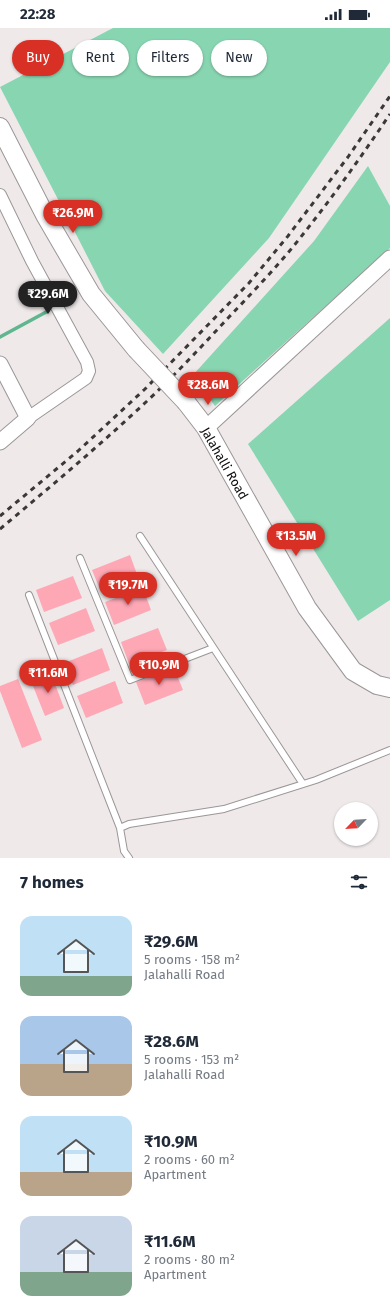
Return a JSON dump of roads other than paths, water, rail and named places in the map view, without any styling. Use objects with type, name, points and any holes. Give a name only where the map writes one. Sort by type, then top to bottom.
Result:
[{"type":"main road","name":"Jalahalli Road","points":[[0,127],[45,215],[91,294],[136,349],[186,402],[206,428],[307,608],[353,671],[377,685],[390,688]]},
{"type":"street","points":[[0,195],[32,261],[87,362],[89,371],[86,378],[28,418],[0,442]]},
{"type":"street","points":[[206,428],[390,258]]},
{"type":"street","points":[[0,364],[28,418]]},
{"type":"lane","points":[[140,536],[303,784]]},
{"type":"lane","points":[[80,558],[130,680],[213,648]]},
{"type":"lane","points":[[29,595],[120,828],[124,851],[129,858]]},
{"type":"lane","points":[[120,828],[128,824],[224,809],[316,780],[390,750]]},
{"type":"waterway","points":[[0,337],[48,311]]},
{"type":"railway","points":[[0,516],[78,451],[145,389],[249,283],[288,236],[348,157],[390,96]]},
{"type":"railway","points":[[0,529],[56,482],[146,402],[253,292],[292,248],[318,215],[390,114]]}]
